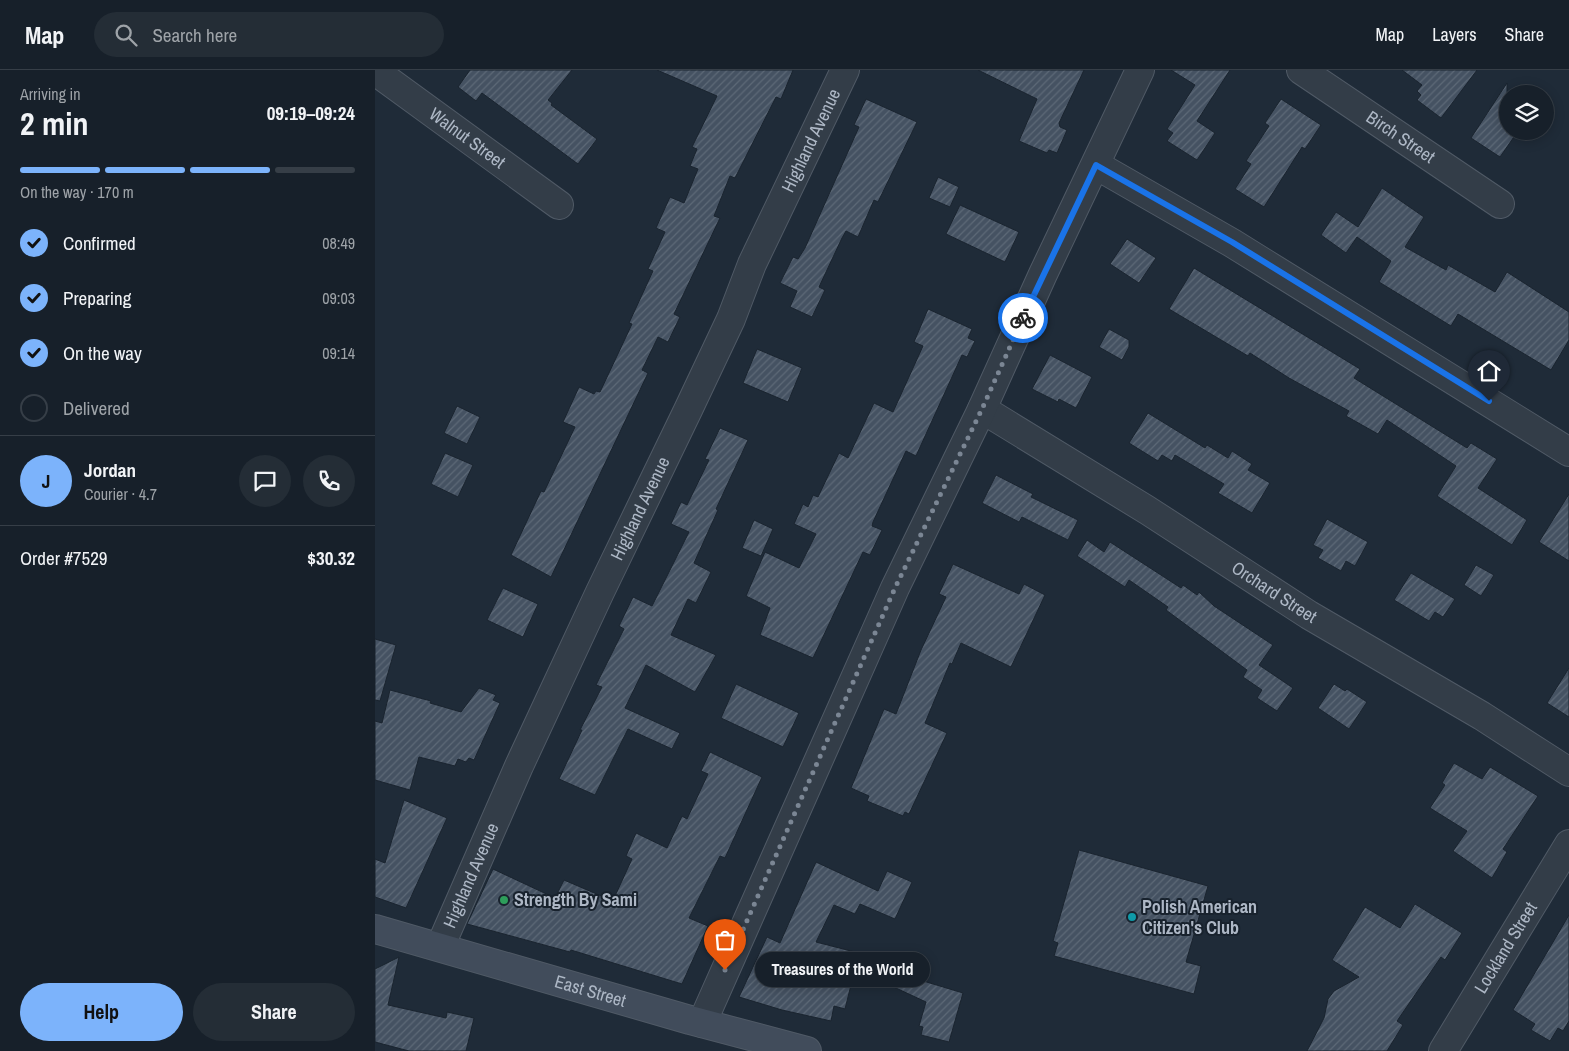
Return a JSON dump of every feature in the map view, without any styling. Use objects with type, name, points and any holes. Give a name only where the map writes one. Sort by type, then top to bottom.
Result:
[{"type":"main road","name":"East Street","points":[[375,929],[702,1023],[748,1044],[807,1051]]},
{"type":"street","name":"Highland Avenue","points":[[440,947],[531,740],[707,369],[752,264],[845,70]]},
{"type":"street","points":[[702,1023],[895,588],[982,409],[1043,274],[1141,70]]},
{"type":"street","name":"Birch Street","points":[[1301,70],[1500,204]]},
{"type":"street","name":"Walnut Street","points":[[375,71],[559,204]]},
{"type":"street","points":[[1096,165],[1232,242],[1569,452]]},
{"type":"street","name":"Orchard Street","points":[[982,409],[1147,510],[1309,615],[1482,716],[1569,772]]},
{"type":"street","name":"Lockland Street","points":[[1443,1051],[1569,844]]},
{"type":"building","points":[[470,70],[572,70],[548,100],[552,103],[551,105],[597,139],[578,164],[482,93],[476,101],[458,87]]},
{"type":"building","points":[[657,70],[793,70],[781,99],[776,97],[735,178],[730,176],[714,216],[720,218],[674,314],[680,317],[668,342],[658,337],[642,370],[648,373],[551,577],[511,555],[541,491],[544,492],[575,427],[563,422],[579,387],[594,394],[596,391],[600,392],[632,324],[629,323],[653,271],[648,269],[665,232],[656,228],[670,197],[684,203],[698,169],[690,166],[697,149],[692,147],[717,96]]},
{"type":"building","points":[[978,70],[1084,70],[1059,123],[1060,127],[1067,130],[1057,153],[1049,150],[1047,153],[1019,141],[1037,99]]},
{"type":"building","points":[[1171,70],[1230,70],[1197,121],[1215,133],[1197,160],[1167,141],[1173,133],[1167,129],[1195,85]]},
{"type":"building","points":[[1402,70],[1477,70],[1441,118],[1417,100],[1421,95],[1417,91],[1422,85]]},
{"type":"building","points":[[1499,95],[1499,140],[1512,140],[1500,157],[1471,138]]},
{"type":"building","points":[[866,99],[917,122],[878,202],[874,200],[858,237],[846,231],[842,238],[819,287],[825,290],[812,317],[790,307],[797,291],[780,283],[793,257],[798,259],[805,248],[859,127],[854,125]]},
{"type":"building","points":[[1281,99],[1321,125],[1305,149],[1302,147],[1264,207],[1235,189],[1251,164],[1246,161],[1269,126],[1265,123]]},
{"type":"building","points":[[938,177],[959,187],[950,207],[929,198]]},
{"type":"building","points":[[1382,188],[1424,217],[1405,247],[1446,270],[1448,265],[1495,292],[1507,272],[1569,312],[1569,340],[1551,370],[1458,314],[1451,326],[1379,282],[1391,261],[1357,237],[1346,253],[1321,235],[1336,212],[1358,227]]},
{"type":"building","points":[[960,205],[1019,232],[1005,262],[946,234]]},
{"type":"building","points":[[1127,239],[1156,258],[1139,283],[1110,264]]},
{"type":"building","points":[[1194,268],[1360,369],[1354,378],[1467,448],[1471,443],[1497,459],[1478,488],[1527,520],[1512,545],[1437,496],[1456,466],[1387,420],[1378,434],[1346,416],[1349,411],[1289,378],[1250,353],[1248,356],[1169,309]]},
{"type":"building","points":[[928,309],[972,329],[968,338],[975,341],[967,357],[962,355],[916,456],[906,451],[873,522],[872,526],[882,530],[870,555],[863,552],[813,658],[760,635],[770,608],[746,596],[765,552],[799,568],[816,534],[794,524],[803,504],[808,507],[813,495],[818,497],[839,453],[848,458],[874,403],[893,412],[923,346],[914,342]]},
{"type":"building","points":[[1109,329],[1129,340],[1129,347],[1122,360],[1099,347]]},
{"type":"building","points":[[757,349],[802,368],[788,402],[743,383]]},
{"type":"building","points":[[1050,355],[1092,377],[1076,408],[1059,399],[1058,402],[1032,389]]},
{"type":"building","points":[[457,406],[480,417],[467,444],[444,433]]},
{"type":"building","points":[[1148,413],[1205,448],[1207,445],[1228,458],[1232,451],[1252,464],[1248,470],[1270,483],[1252,513],[1218,493],[1224,484],[1175,455],[1172,461],[1162,455],[1158,461],[1129,443]]},
{"type":"building","points":[[720,428],[748,440],[716,509],[718,510],[694,563],[711,572],[696,603],[688,599],[671,635],[716,655],[695,692],[646,665],[625,708],[680,733],[672,749],[628,729],[595,795],[559,779],[582,730],[580,730],[602,687],[596,685],[624,629],[619,626],[633,597],[652,606],[689,532],[671,524],[681,502],[687,505],[709,460],[705,459]]},
{"type":"building","points":[[445,453],[473,465],[458,497],[431,484]]},
{"type":"building","points":[[996,475],[1033,494],[1031,497],[1078,520],[1068,540],[1022,517],[1019,522],[982,503]]},
{"type":"building","points":[[1569,494],[1569,561],[1539,542]]},
{"type":"building","points":[[1327,519],[1368,542],[1355,566],[1346,561],[1341,571],[1318,558],[1323,550],[1313,545]]},
{"type":"building","points":[[754,520],[773,529],[761,556],[742,548]]},
{"type":"building","points":[[1087,540],[1104,552],[1110,542],[1181,588],[1183,585],[1197,595],[1199,592],[1214,606],[1273,645],[1259,665],[1293,688],[1277,711],[1257,698],[1262,690],[1243,677],[1247,670],[1166,610],[1168,607],[1129,580],[1125,587],[1077,556]]},
{"type":"building","points":[[953,564],[1019,594],[1024,584],[1045,595],[1011,667],[961,643],[952,664],[950,663],[925,723],[947,733],[909,814],[905,812],[903,816],[867,801],[869,796],[851,788],[884,709],[896,714],[921,650],[946,597],[939,594]]},
{"type":"building","points":[[1476,565],[1494,575],[1481,596],[1464,585]]},
{"type":"building","points":[[1411,573],[1455,599],[1443,617],[1435,612],[1429,621],[1394,600]]},
{"type":"building","points":[[503,588],[538,604],[523,637],[487,620]]},
{"type":"building","points":[[375,639],[396,645],[380,701],[375,700]]},
{"type":"building","points":[[1569,668],[1569,717],[1547,703]]},
{"type":"building","points":[[736,684],[799,713],[783,747],[721,718]]},
{"type":"building","points":[[1334,684],[1345,691],[1347,689],[1367,702],[1349,729],[1318,708]]},
{"type":"building","points":[[479,688],[496,695],[493,700],[500,703],[474,760],[469,758],[466,762],[458,759],[455,766],[419,757],[410,790],[375,780],[375,721],[382,723],[390,690],[431,701],[430,703],[461,712]]},
{"type":"building","points":[[710,752],[762,777],[725,858],[720,856],[689,918],[708,926],[682,984],[571,950],[570,952],[467,924],[493,869],[555,898],[564,880],[606,898],[608,893],[615,896],[632,859],[626,856],[636,833],[667,848],[682,816],[687,819],[708,774],[701,771]]},
{"type":"building","points":[[1454,763],[1482,779],[1490,767],[1538,796],[1503,849],[1507,852],[1492,878],[1453,851],[1467,831],[1430,808],[1445,785],[1442,783]]},
{"type":"building","points":[[404,800],[447,818],[406,908],[375,897],[375,859],[385,863]]},
{"type":"building","name":"Polish American Citizen's Club","points":[[1079,850],[1208,886],[1186,962],[1201,966],[1194,994],[1054,956],[1058,943],[1053,941]]},
{"type":"building","points":[[816,862],[878,891],[887,871],[912,882],[895,919],[860,904],[855,914],[834,905],[816,942],[925,970],[920,980],[963,993],[949,1042],[921,1035],[923,1027],[919,1026],[926,1002],[855,969],[845,1009],[834,1006],[831,1021],[782,1010],[739,997],[767,937],[780,943]]},
{"type":"building","points":[[1415,904],[1462,933],[1445,960],[1441,957],[1397,1021],[1403,1025],[1387,1051],[1307,1051],[1324,1018],[1328,999],[1334,991],[1359,977],[1332,960],[1365,907],[1400,928]]},
{"type":"building","points":[[1569,915],[1569,1021],[1563,1031],[1558,1028],[1550,1041],[1531,1030],[1535,1024],[1513,1010]]},
{"type":"building","points":[[399,957],[388,1005],[446,1018],[447,1012],[474,1018],[466,1051],[409,1051],[375,1042],[375,969]]},
{"type":"way so far","points":[[725,970],[895,588],[982,409],[1023,318]]},
{"type":"place","name":"Strength By Sami","points":[[504,900]]},
{"type":"place","name":"Polish American Citizen's Club","points":[[1132,917]]},
{"type":"place","name":"Treasures of the World","points":[[725,970]]},
{"type":"route","points":[[1023,318],[1096,165],[1232,242],[1489,401]]}]
